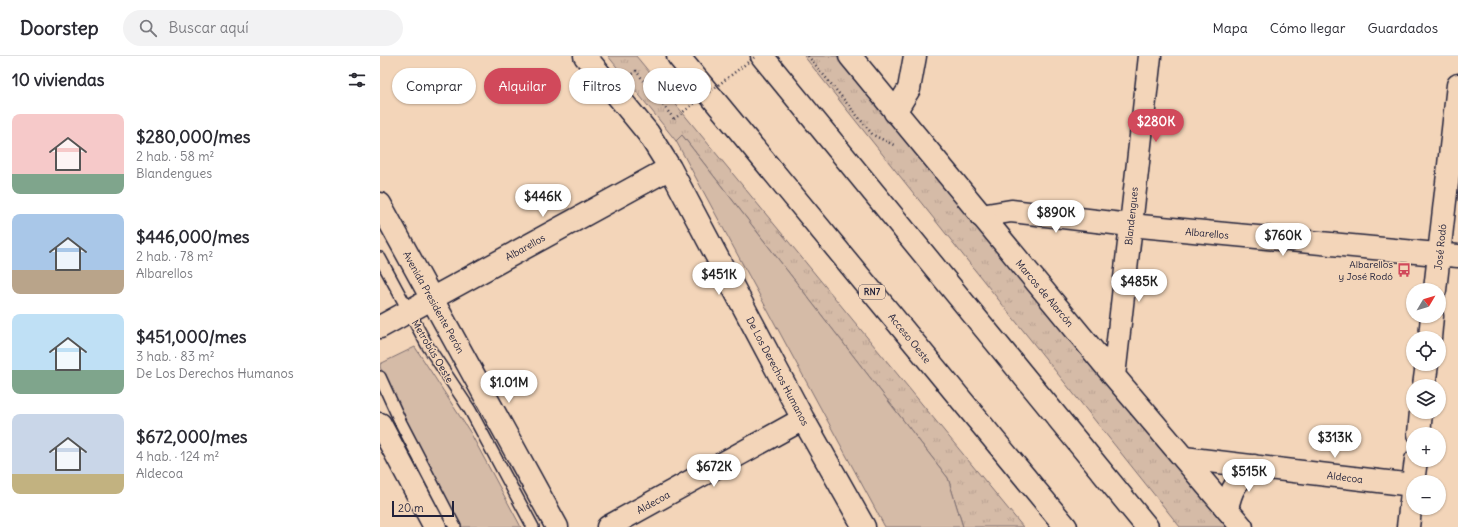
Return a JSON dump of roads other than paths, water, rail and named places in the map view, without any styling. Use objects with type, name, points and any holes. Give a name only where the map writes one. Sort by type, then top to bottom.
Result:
[{"type":"main road","name":"De Los Derechos Humanos","points":[[585,56],[648,133],[670,168],[803,419],[864,527]]},
{"type":"main road","name":"Acceso Oeste","points":[[678,56],[1066,527]]},
{"type":"main road","points":[[762,56],[1147,527]]},
{"type":"main road","name":"Marcos de Alarcón","points":[[850,56],[1114,376],[1242,527]]},
{"type":"main road","points":[[895,112],[909,89],[915,56]]},
{"type":"main road","name":"Blandengues","points":[[1114,376],[1150,56]]},
{"type":"main road","name":"José Rodó","points":[[1438,283],[1448,255],[1458,85]]},
{"type":"main road","name":"Albarellos","points":[[380,327],[670,168]]},
{"type":"main road","name":"Avenida Presidente Perón","points":[[380,204],[557,527]]},
{"type":"main road","name":"Albarellos","points":[[981,216],[1011,211],[1130,225],[1448,255]]},
{"type":"main road","name":"Aldecoa","points":[[608,527],[803,419]]},
{"type":"main road","points":[[380,424],[435,527]]},
{"type":"main road","name":"Aldecoa","points":[[1184,458],[1406,483]]},
{"type":"main road","points":[[1227,509],[1235,484],[1254,466]]},
{"type":"main road","points":[[1408,527],[1409,515]]},
{"type":"lane","name":"Metrobús Oeste","points":[[380,258],[427,345],[470,410],[533,527]]},
{"type":"lane","points":[[380,377],[401,423],[455,527]]},
{"type":"place","name":"Albarellos y José Rodó","points":[[1404,270]]}]
